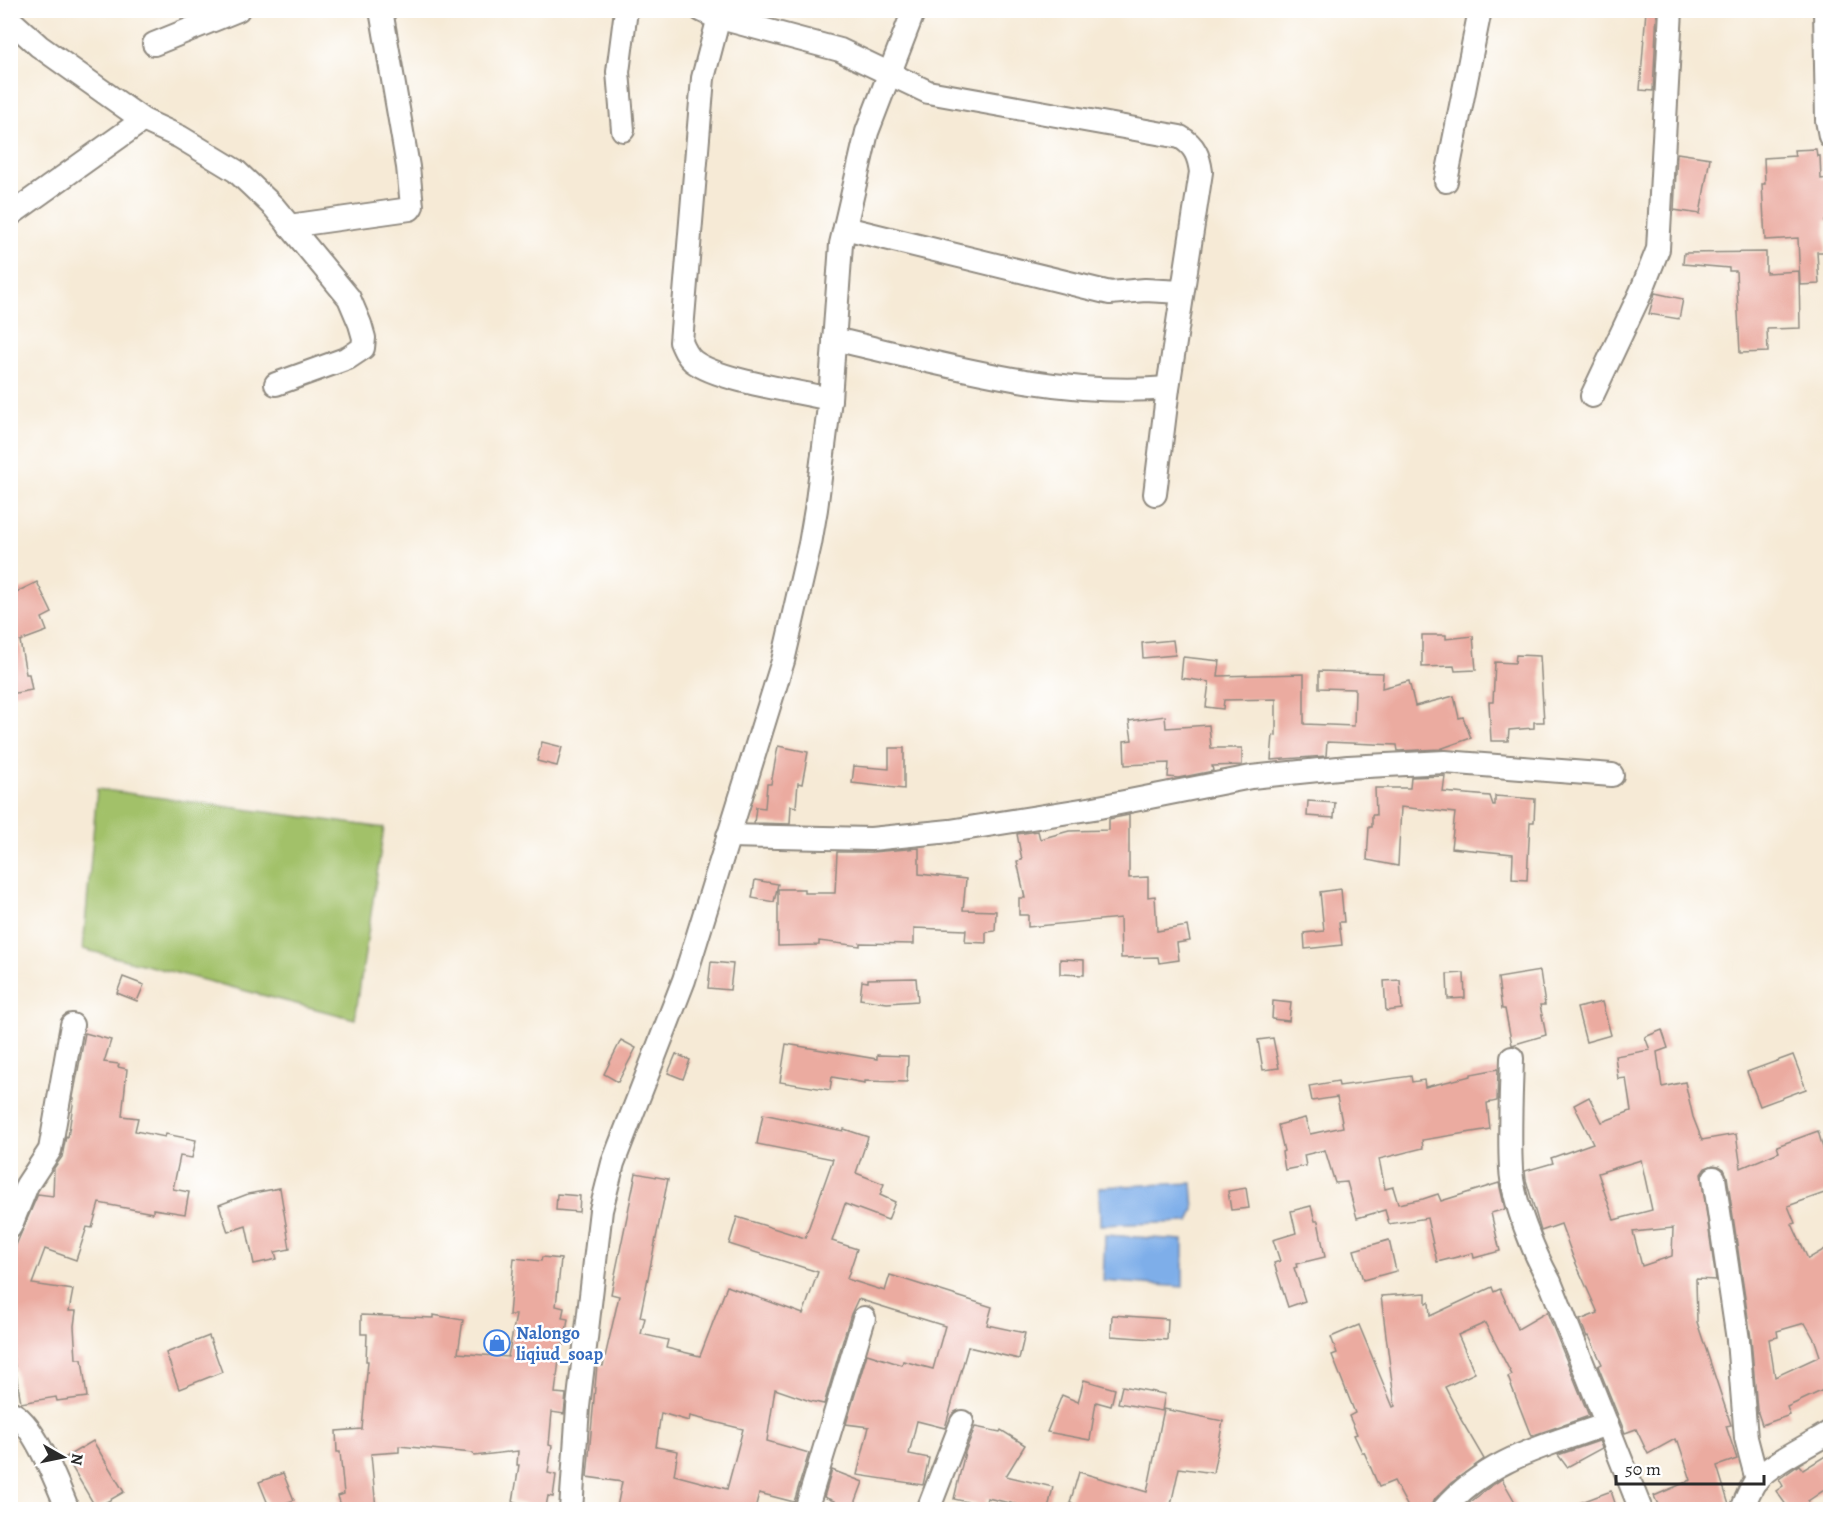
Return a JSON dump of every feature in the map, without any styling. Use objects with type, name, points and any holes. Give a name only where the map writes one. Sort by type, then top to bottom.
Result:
[{"type":"street","points":[[154,44],[238,10]]},
{"type":"street","points":[[289,226],[410,209],[412,206],[408,167],[381,10]]},
{"type":"street","points":[[623,130],[618,72],[626,10]]},
{"type":"street","points":[[571,1509],[578,1407],[601,1210],[613,1163],[684,980],[783,661],[810,544],[830,399],[839,260],[845,228],[867,132],[914,10]]},
{"type":"street","points":[[1446,181],[1480,10]]},
{"type":"street","points":[[1592,396],[1641,292],[1658,249],[1671,10]]},
{"type":"street","points":[[1825,10],[1827,120],[1830,136]]},
{"type":"street","points":[[830,399],[713,372],[694,362],[686,354],[681,342],[710,14],[840,50],[928,92],[1180,137],[1188,142],[1199,159],[1201,172],[1168,388],[1155,494]]},
{"type":"street","points":[[10,20],[39,46],[143,120],[180,137],[236,171],[274,207],[349,298],[364,338],[363,348],[348,358],[276,384]]},
{"type":"street","points":[[10,215],[143,120]]},
{"type":"street","points":[[845,228],[1110,293],[1145,290],[1182,292]]},
{"type":"street","points":[[834,339],[1017,380],[1132,391],[1168,388]]},
{"type":"street","points":[[728,836],[871,839],[950,831],[1094,808],[1251,777],[1348,767],[1445,762],[1612,775]]},
{"type":"street","points":[[10,1227],[27,1185],[51,1150],[72,1025]]},
{"type":"street","points":[[1512,1058],[1511,1171],[1515,1193],[1535,1254],[1550,1282],[1641,1509]]},
{"type":"street","points":[[1714,1178],[1738,1340],[1746,1438],[1757,1480]]},
{"type":"street","points":[[806,1509],[864,1318]]},
{"type":"street","points":[[10,1412],[26,1424],[48,1463],[68,1509]]},
{"type":"street","points":[[928,1509],[962,1422]]},
{"type":"street","points":[[1443,1509],[1485,1472],[1504,1461],[1608,1424]]},
{"type":"street","points":[[1742,1509],[1757,1480],[1778,1464],[1830,1432]]},
{"type":"green space","points":[[97,789],[384,828],[355,1019],[83,949]]},
{"type":"water","points":[[1192,1183],[1194,1210],[1189,1222],[1100,1225],[1099,1187]]},
{"type":"water","points":[[1105,1235],[1183,1240],[1183,1287],[1103,1281]]},
{"type":"building","points":[[1646,10],[1657,10],[1653,91],[1640,90]]},
{"type":"building","points":[[1816,149],[1817,156],[1820,156],[1821,179],[1829,178],[1830,212],[1829,221],[1825,221],[1826,252],[1817,252],[1819,284],[1800,285],[1798,238],[1765,240],[1762,184],[1765,184],[1764,158],[1795,156],[1794,150]]},
{"type":"building","points":[[1677,153],[1710,158],[1700,214],[1674,210]]},
{"type":"building","points":[[1766,252],[1766,273],[1799,271],[1800,328],[1767,329],[1768,352],[1740,353],[1736,271],[1729,271],[1729,268],[1683,264],[1684,253]]},
{"type":"building","points":[[1655,293],[1683,299],[1679,319],[1649,314]]},
{"type":"building","points":[[37,582],[52,613],[42,618],[47,631],[20,641],[26,674],[29,674],[32,690],[10,694],[10,595]]},
{"type":"building","points":[[1422,635],[1446,635],[1446,639],[1473,636],[1476,670],[1455,671],[1454,666],[1422,667]]},
{"type":"building","points":[[1173,640],[1175,655],[1143,658],[1142,643]]},
{"type":"building","points":[[1516,655],[1540,656],[1544,722],[1534,722],[1534,728],[1509,730],[1508,741],[1491,741],[1489,702],[1493,702],[1495,662],[1515,663]]},
{"type":"building","points":[[1183,657],[1220,661],[1218,676],[1304,674],[1304,724],[1354,726],[1355,689],[1319,688],[1319,671],[1383,673],[1382,688],[1409,681],[1415,706],[1454,696],[1459,718],[1463,717],[1471,738],[1440,749],[1398,751],[1397,745],[1327,742],[1326,756],[1271,760],[1273,735],[1276,736],[1276,699],[1224,700],[1223,709],[1206,707],[1209,682],[1181,678]]},
{"type":"building","points":[[1165,716],[1166,728],[1209,725],[1211,748],[1242,748],[1242,765],[1212,766],[1213,771],[1178,778],[1168,777],[1169,763],[1125,765],[1124,741],[1132,740],[1129,721]]},
{"type":"building","points":[[542,742],[562,747],[557,766],[537,761]]},
{"type":"building","points":[[778,746],[808,752],[802,784],[798,783],[796,807],[791,806],[790,824],[754,823],[756,807],[765,808],[767,784],[771,784]]},
{"type":"building","points":[[889,748],[904,748],[904,789],[852,783],[854,766],[889,769]]},
{"type":"building","points":[[1445,776],[1443,792],[1490,796],[1493,805],[1495,805],[1495,796],[1535,799],[1534,822],[1530,822],[1527,880],[1512,879],[1513,854],[1451,848],[1455,813],[1401,807],[1398,866],[1367,860],[1369,827],[1372,827],[1372,815],[1376,815],[1375,788],[1410,788],[1411,777]]},
{"type":"building","points":[[1308,801],[1335,803],[1334,818],[1307,816]]},
{"type":"building","points":[[1129,815],[1129,878],[1148,877],[1148,897],[1155,896],[1157,931],[1187,926],[1190,941],[1177,943],[1179,960],[1159,963],[1158,957],[1121,958],[1120,918],[1028,927],[1028,915],[1019,915],[1019,898],[1025,898],[1017,861],[1022,860],[1017,834],[1038,831],[1040,839],[1069,831],[1109,830],[1109,819]]},
{"type":"building","points":[[919,848],[919,874],[966,879],[963,910],[996,911],[995,931],[986,932],[986,943],[965,942],[966,930],[914,928],[914,944],[860,943],[860,946],[819,941],[819,945],[778,946],[778,889],[804,889],[804,893],[835,893],[837,852]]},
{"type":"building","points":[[755,880],[778,884],[774,902],[752,898]]},
{"type":"building","points":[[1341,889],[1344,922],[1339,922],[1342,945],[1305,949],[1304,933],[1324,931],[1320,892]]},
{"type":"building","points":[[1060,959],[1084,960],[1084,975],[1060,974]]},
{"type":"building","points":[[711,962],[733,964],[730,990],[708,988]]},
{"type":"building","points":[[1540,971],[1545,1005],[1540,1005],[1546,1035],[1512,1045],[1505,1009],[1502,1009],[1498,978]]},
{"type":"building","points":[[1464,973],[1465,998],[1448,999],[1447,974]]},
{"type":"building","points":[[123,977],[144,985],[137,1001],[117,993]]},
{"type":"building","points":[[916,978],[918,1001],[887,1003],[860,999],[862,981]]},
{"type":"building","points":[[1400,980],[1402,1009],[1386,1011],[1384,981]]},
{"type":"building","points":[[1273,1001],[1291,1003],[1289,1021],[1272,1019]]},
{"type":"building","points":[[1602,1002],[1611,1035],[1586,1042],[1577,1008]]},
{"type":"building","points":[[1662,1030],[1668,1048],[1657,1052],[1662,1087],[1685,1082],[1693,1117],[1702,1140],[1736,1134],[1741,1168],[1779,1152],[1777,1146],[1818,1131],[1830,1172],[1830,1191],[1788,1206],[1795,1223],[1792,1224],[1808,1259],[1830,1246],[1830,1387],[1787,1407],[1790,1415],[1762,1425],[1757,1410],[1751,1338],[1727,1176],[1724,1169],[1713,1165],[1705,1168],[1701,1174],[1716,1280],[1696,1279],[1697,1322],[1731,1425],[1726,1426],[1737,1459],[1717,1466],[1729,1505],[1725,1506],[1726,1509],[1660,1509],[1654,1496],[1691,1480],[1678,1441],[1676,1442],[1675,1439],[1648,1454],[1636,1429],[1625,1433],[1598,1366],[1602,1364],[1580,1320],[1598,1313],[1561,1224],[1541,1231],[1526,1180],[1525,1171],[1553,1163],[1551,1158],[1593,1143],[1574,1105],[1589,1097],[1602,1122],[1631,1111],[1626,1078],[1618,1079],[1615,1056],[1650,1050],[1645,1037]],"holes":[[[1641,1160],[1652,1210],[1614,1220],[1598,1173]],[[1673,1228],[1672,1256],[1642,1266],[1633,1232]],[[1805,1323],[1820,1356],[1775,1377],[1769,1339],[1778,1337],[1777,1331]]]},
{"type":"building","points":[[85,1033],[111,1040],[104,1062],[119,1064],[118,1067],[127,1069],[122,1116],[138,1118],[135,1131],[196,1140],[192,1158],[180,1156],[173,1189],[189,1192],[185,1214],[153,1209],[153,1213],[99,1203],[92,1228],[87,1227],[76,1260],[45,1249],[32,1284],[73,1290],[69,1311],[76,1311],[74,1326],[76,1359],[82,1359],[87,1397],[57,1401],[56,1397],[21,1403],[12,1350],[10,1350],[10,1259],[38,1194],[53,1196],[54,1168],[62,1157],[66,1136],[68,1137]]},
{"type":"building","points":[[1273,1038],[1279,1068],[1263,1070],[1258,1040]]},
{"type":"building","points":[[621,1040],[636,1048],[618,1082],[604,1074]]},
{"type":"building","points":[[786,1044],[877,1059],[877,1055],[908,1056],[907,1082],[865,1081],[865,1083],[832,1077],[830,1090],[780,1082]]},
{"type":"building","points":[[676,1054],[690,1060],[683,1079],[668,1073]]},
{"type":"building","points":[[1793,1055],[1806,1089],[1760,1106],[1747,1072]]},
{"type":"building","points":[[1498,1069],[1497,1101],[1487,1103],[1490,1129],[1422,1140],[1423,1148],[1379,1159],[1385,1189],[1393,1187],[1398,1204],[1438,1194],[1441,1201],[1499,1183],[1505,1209],[1491,1213],[1500,1251],[1474,1258],[1473,1253],[1437,1262],[1427,1218],[1389,1224],[1385,1210],[1357,1218],[1347,1182],[1335,1183],[1325,1150],[1304,1155],[1306,1166],[1285,1170],[1282,1152],[1284,1151],[1278,1125],[1305,1118],[1310,1134],[1343,1127],[1337,1097],[1312,1101],[1309,1086],[1338,1081],[1339,1086],[1411,1076],[1412,1082],[1424,1080],[1425,1087]]},
{"type":"building","points":[[763,1114],[843,1131],[844,1129],[868,1137],[856,1173],[884,1184],[880,1195],[895,1202],[888,1220],[845,1204],[832,1241],[857,1249],[847,1279],[885,1291],[890,1275],[992,1307],[987,1325],[1025,1333],[1019,1359],[968,1347],[945,1428],[917,1421],[909,1454],[929,1458],[923,1485],[857,1475],[869,1427],[846,1424],[867,1354],[902,1365],[903,1361],[933,1369],[945,1326],[858,1299],[851,1314],[824,1404],[775,1389],[767,1441],[809,1453],[794,1502],[759,1493],[755,1509],[630,1509],[617,1507],[622,1482],[587,1477],[597,1365],[603,1366],[619,1296],[611,1294],[636,1173],[668,1179],[640,1317],[645,1318],[641,1334],[668,1340],[666,1348],[700,1356],[727,1286],[803,1314],[818,1272],[729,1244],[737,1217],[805,1238],[833,1159],[757,1144]],"holes":[[[661,1413],[689,1421],[690,1416],[743,1429],[727,1489],[674,1475],[678,1451],[656,1447]]]},
{"type":"building","points":[[280,1188],[290,1249],[275,1252],[277,1259],[254,1264],[246,1226],[228,1232],[219,1205],[248,1194]]},
{"type":"building","points":[[1246,1188],[1249,1208],[1231,1210],[1228,1191]]},
{"type":"building","points":[[557,1194],[580,1196],[579,1212],[556,1210]]},
{"type":"building","points":[[1311,1206],[1315,1221],[1318,1221],[1325,1257],[1296,1264],[1297,1267],[1294,1268],[1305,1301],[1288,1307],[1274,1263],[1280,1261],[1273,1240],[1296,1233],[1291,1211]]},
{"type":"building","points":[[1389,1240],[1396,1271],[1363,1280],[1354,1250]]},
{"type":"building","points":[[542,1257],[561,1259],[556,1306],[564,1308],[562,1318],[568,1319],[564,1345],[561,1344],[555,1393],[566,1394],[564,1414],[552,1412],[549,1445],[552,1446],[548,1473],[556,1475],[553,1497],[548,1496],[546,1507],[513,1502],[519,1465],[517,1465],[518,1451],[474,1456],[473,1453],[399,1446],[399,1452],[371,1454],[376,1509],[342,1509],[338,1496],[344,1494],[336,1431],[362,1429],[368,1361],[366,1361],[367,1334],[361,1334],[361,1315],[433,1318],[433,1315],[463,1320],[458,1353],[508,1357],[516,1315],[509,1315],[514,1258],[541,1261]]},
{"type":"building","points":[[1492,1287],[1494,1292],[1500,1289],[1518,1329],[1547,1312],[1589,1416],[1531,1436],[1508,1377],[1512,1375],[1485,1323],[1458,1335],[1475,1373],[1445,1387],[1484,1459],[1451,1483],[1433,1501],[1430,1509],[1409,1509],[1394,1481],[1379,1487],[1354,1435],[1357,1434],[1349,1416],[1355,1413],[1332,1355],[1337,1353],[1331,1337],[1359,1325],[1393,1407],[1395,1406],[1381,1296],[1426,1293],[1430,1316]]},
{"type":"building","points":[[1112,1315],[1168,1319],[1167,1340],[1111,1336]]},
{"type":"building","points":[[209,1336],[222,1372],[179,1389],[166,1353]]},
{"type":"building","points":[[1084,1380],[1115,1389],[1111,1406],[1096,1402],[1090,1440],[1047,1432],[1062,1395],[1078,1402]]},
{"type":"building","points":[[1122,1386],[1165,1394],[1162,1411],[1118,1403]]},
{"type":"building","points":[[1164,1409],[1223,1421],[1213,1473],[1179,1468],[1170,1509],[1091,1509],[1070,1503],[1079,1472],[1147,1492]]},
{"type":"building","points":[[975,1427],[1000,1432],[1001,1430],[1025,1445],[1006,1476],[1053,1487],[1048,1509],[1037,1509],[987,1498],[985,1506],[954,1499],[965,1452]]},
{"type":"building","points":[[93,1441],[124,1492],[96,1508],[66,1457]]},
{"type":"building","points":[[1599,1441],[1602,1448],[1567,1467],[1558,1455]]},
{"type":"building","points":[[1830,1453],[1830,1486],[1808,1501],[1813,1509],[1789,1509],[1776,1491],[1783,1486],[1779,1479],[1799,1465],[1803,1470]]},
{"type":"building","points":[[832,1470],[863,1482],[853,1509],[831,1509],[834,1501],[824,1497]]},
{"type":"building","points":[[283,1473],[294,1500],[270,1509],[259,1482]]},
{"type":"building","points":[[1502,1479],[1519,1509],[1462,1509],[1487,1489]]},
{"type":"building","points":[[1611,1491],[1617,1509],[1566,1509],[1566,1508]]},
{"type":"place","name":"Nalongo liqiud_soap","points":[[497,1343]]}]
